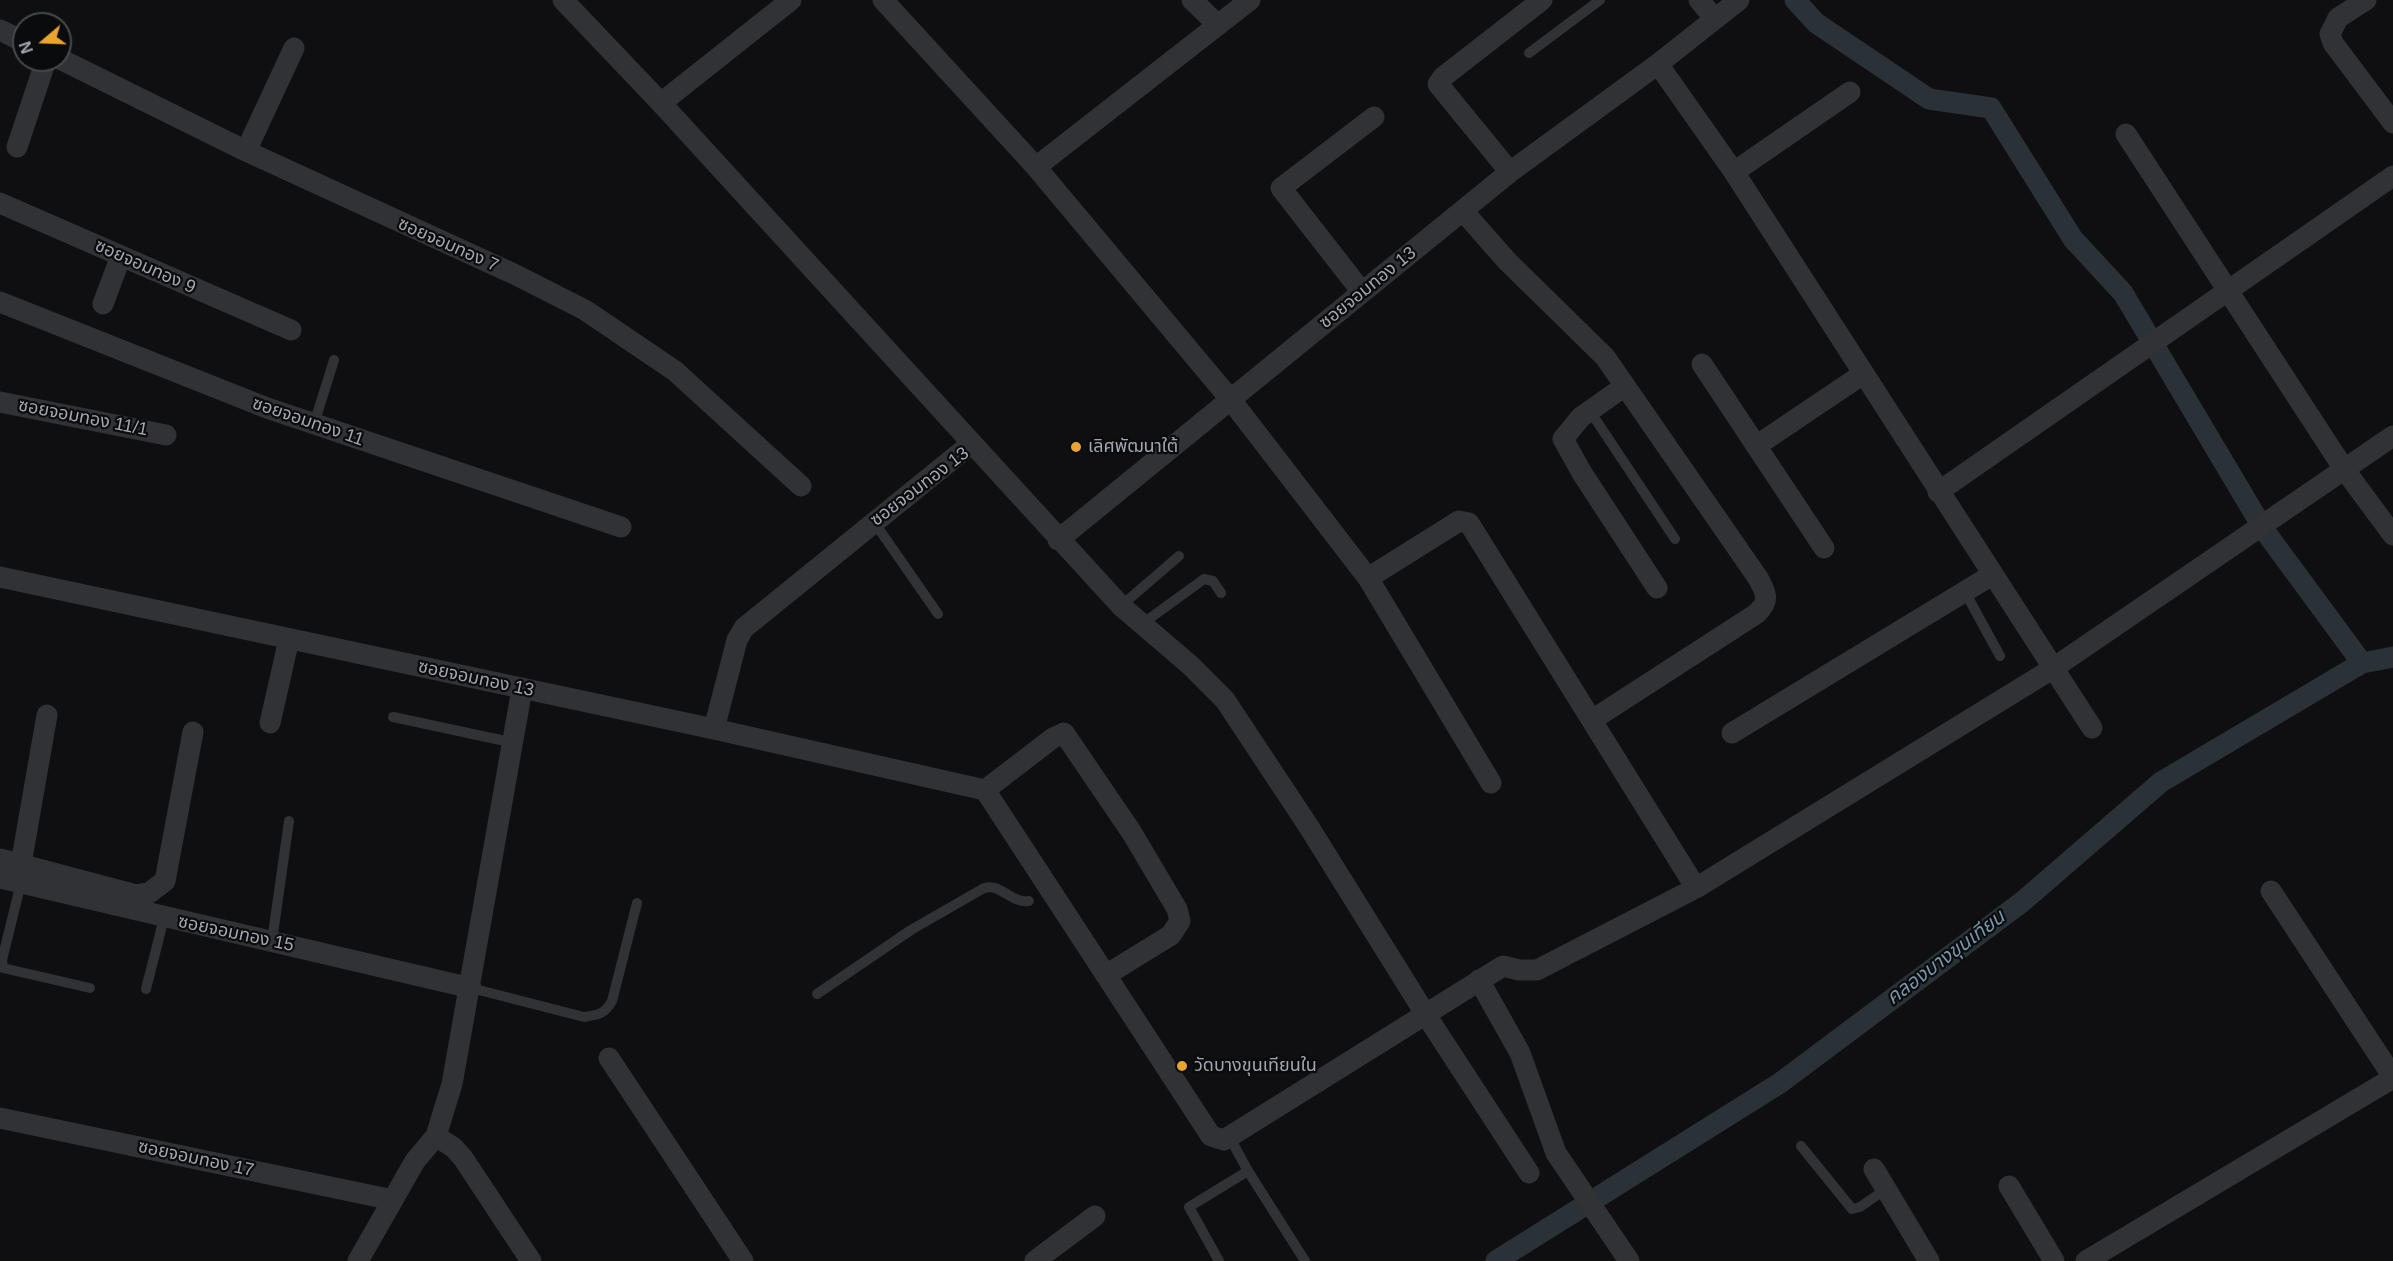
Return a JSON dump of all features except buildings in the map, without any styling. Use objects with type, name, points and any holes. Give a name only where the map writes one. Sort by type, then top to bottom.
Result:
[{"type":"street","points":[[563,0],[661,103],[971,444]]},
{"type":"street","points":[[661,103],[791,0]]},
{"type":"street","points":[[883,0],[1036,167],[1231,400],[1368,578],[1491,783]]},
{"type":"street","points":[[1192,0],[1218,25]]},
{"type":"street","points":[[1036,167],[1250,0]]},
{"type":"street","points":[[1510,172],[1438,84],[1443,76],[1542,0]]},
{"type":"street","points":[[1698,0],[1715,19]]},
{"type":"street","name":"ซอยจอมทอง 13","points":[[0,577],[714,729],[737,640],[744,627],[971,444],[1058,540],[1510,172],[1658,64],[1739,0]]},
{"type":"street","points":[[2366,0],[2338,18],[2330,34],[2333,44],[2393,123]]},
{"type":"street","points":[[246,151],[294,48]]},
{"type":"street","points":[[1658,64],[1734,172],[2092,728]]},
{"type":"street","name":"ซอยจอมทอง 7","points":[[72,65],[246,151],[516,275],[585,310],[675,371],[801,486]]},
{"type":"street","points":[[17,147],[42,72]]},
{"type":"street","points":[[1734,172],[1850,92]]},
{"type":"street","points":[[1362,292],[1281,188],[1374,117]]},
{"type":"street","points":[[2127,134],[2344,469],[2393,535]]},
{"type":"street","points":[[1938,492],[2165,337],[2393,176]]},
{"type":"street","name":"ซอยจอมทอง 9","points":[[0,203],[291,330]]},
{"type":"street","points":[[1463,211],[1507,261],[1605,357],[1758,578],[1767,597],[1766,603],[1756,614],[1592,720]]},
{"type":"street","points":[[103,304],[121,256]]},
{"type":"street","name":"ซอยจอมทอง 11","points":[[0,302],[229,394],[621,527]]},
{"type":"street","points":[[1702,364],[1824,548]]},
{"type":"street","points":[[1756,446],[1863,374]]},
{"type":"street","points":[[1625,386],[1590,411],[1567,432],[1563,439],[1657,588]]},
{"type":"street","name":"ซอยจอมทอง 11/1","points":[[0,402],[166,435]]},
{"type":"street","points":[[714,729],[985,790],[1046,891],[1106,975],[1211,1136],[1219,1140],[1230,1138],[1505,965],[1519,970],[1537,970],[1696,888],[2052,669],[2393,436]]},
{"type":"street","points":[[1368,578],[1459,521],[1469,523],[1696,888]]},
{"type":"street","points":[[1058,540],[1121,606],[1190,664],[1225,700],[1309,827],[1426,1015],[1529,1173]]},
{"type":"street","points":[[1732,733],[1992,575]]},
{"type":"street","points":[[270,723],[289,639]]},
{"type":"street","points":[[358,1261],[415,1161],[436,1136],[452,1084],[471,988],[510,742],[522,689]]},
{"type":"street","points":[[21,874],[47,715]]},
{"type":"street","points":[[0,859],[21,874],[136,895],[158,888],[165,881],[193,732]]},
{"type":"street","points":[[985,790],[1061,733],[1068,736],[1177,909],[1179,921],[1171,935],[1106,975]]},
{"type":"street","name":"ซอยจอมทอง 15","points":[[0,878],[21,874],[164,918],[471,988]]},
{"type":"street","points":[[2086,1261],[2393,1078],[2271,891]]},
{"type":"street","points":[[1479,980],[1520,1053],[1556,1153],[1625,1255]]},
{"type":"street","points":[[609,1058],[743,1261]]},
{"type":"street","name":"ซอยจอมทอง 17","points":[[0,1118],[393,1200]]},
{"type":"street","points":[[436,1136],[454,1148],[463,1158],[531,1261]]},
{"type":"street","points":[[1874,1169],[1929,1261]]},
{"type":"street","points":[[2009,1186],[2054,1261]]},
{"type":"street","points":[[1035,1261],[1095,1216]]},
{"type":"lane","points":[[1529,53],[1600,0]]},
{"type":"lane","points":[[314,424],[334,360]]},
{"type":"lane","points":[[1590,411],[1675,539]]},
{"type":"lane","points":[[874,522],[938,614]]},
{"type":"lane","points":[[1121,606],[1179,556]]},
{"type":"lane","points":[[1142,624],[1204,579],[1213,581],[1221,593]]},
{"type":"lane","points":[[1965,592],[2000,656]]},
{"type":"lane","points":[[393,717],[510,742]]},
{"type":"lane","points":[[272,941],[289,821]]},
{"type":"lane","points":[[21,874],[2,968],[90,988]]},
{"type":"lane","points":[[817,994],[911,930],[984,888],[992,887],[1018,901],[1029,901]]},
{"type":"lane","points":[[471,988],[584,1017],[598,1015],[607,1010],[612,1001],[637,903]]},
{"type":"lane","points":[[146,988],[164,918]]},
{"type":"lane","points":[[1230,1138],[1248,1171],[1305,1261]]},
{"type":"lane","points":[[1801,1146],[1852,1209],[1860,1207],[1886,1189]]},
{"type":"lane","points":[[1219,1261],[1189,1207],[1248,1171]]},
{"type":"waterway","points":[[1795,0],[1816,23],[1929,99],[1991,108],[2073,239],[2123,293],[2264,530],[2362,663]]},
{"type":"waterway","name":"คลองบางขุนเทียน","points":[[1496,1261],[1780,1083],[2022,902],[2161,782],[2362,663],[2393,657]]},
{"type":"place","name":"เลิศพัฒนาใต้","points":[[1076,447]]},
{"type":"place","name":"วัดบางขุนเทียนใน","points":[[1182,1066]]}]
